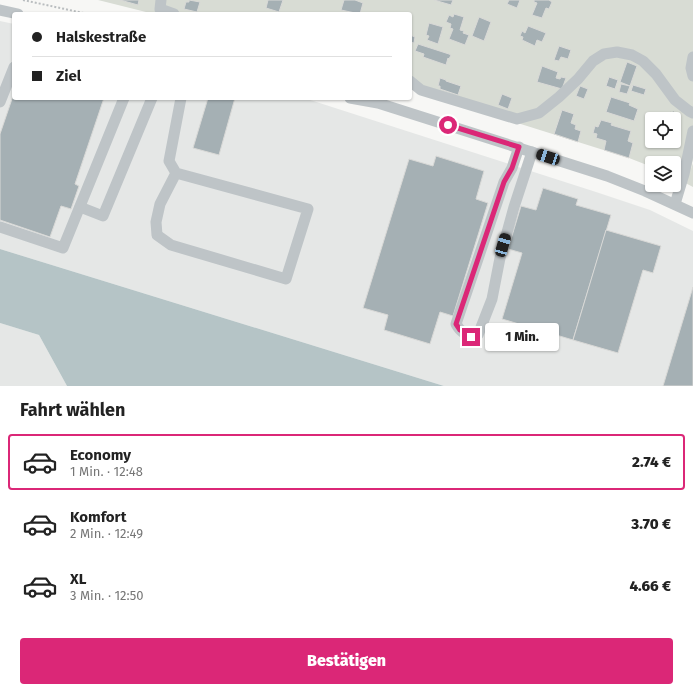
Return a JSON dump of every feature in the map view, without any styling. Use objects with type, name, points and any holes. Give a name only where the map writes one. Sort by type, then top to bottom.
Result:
[{"type":"street","points":[[161,0],[160,9],[168,12]]},
{"type":"street","points":[[0,10],[12,13]]},
{"type":"street","points":[[412,83],[421,90],[518,119],[539,113],[560,97],[593,61],[604,54],[617,52],[632,55],[643,61],[656,74],[675,100],[689,112],[693,113]]},
{"type":"street","points":[[693,57],[691,68],[693,76]]},
{"type":"street","points":[[0,102],[12,72]]},
{"type":"street","points":[[0,227],[63,248],[123,100]]},
{"type":"street","points":[[80,207],[103,216],[151,100]]},
{"type":"street","points":[[176,173],[160,204],[156,222],[157,236],[171,245],[286,279],[308,208],[176,173],[169,161],[181,100]]},
{"type":"street","points":[[361,100],[378,103],[607,176],[693,213]]},
{"type":"street","points":[[675,204],[684,174],[693,131]]},
{"type":"street","points":[[519,147],[512,168],[504,182],[456,324],[460,330],[471,337],[478,335],[492,299],[500,258],[514,207],[532,152]]},
{"type":"path","points":[[23,0],[79,12]]},
{"type":"shaded area","points":[[98,0],[693,0],[693,159],[691,169],[693,163],[693,187],[681,181],[681,156],[645,156],[645,164],[412,90],[412,12],[146,12]]},
{"type":"shaded area","points":[[0,21],[12,24],[12,100],[310,100],[650,210],[693,231],[693,386],[444,386],[0,249]]},
{"type":"shaded area","points":[[0,249],[444,386],[67,386],[39,335],[0,323]]},
{"type":"shaded area","points":[[0,323],[39,335],[67,386],[0,386]]},
{"type":"building","points":[[120,0],[139,0],[138,5]]},
{"type":"building","points":[[189,0],[200,2],[197,12],[184,9],[186,2],[189,2]]},
{"type":"building","points":[[268,0],[283,0],[279,12],[266,8]]},
{"type":"building","points":[[344,0],[355,0],[363,3],[361,12],[341,10]]},
{"type":"building","points":[[434,0],[453,0],[451,5]]},
{"type":"building","points":[[509,0],[520,0],[517,8],[507,4]]},
{"type":"building","points":[[534,0],[549,0],[552,2],[549,9],[546,8],[542,18],[532,15],[537,3],[534,2]]},
{"type":"building","points":[[454,14],[464,17],[460,30],[469,35],[465,45],[449,39],[453,29],[450,28],[451,24],[446,22],[449,15],[453,17]]},
{"type":"building","points":[[479,17],[491,22],[484,41],[472,36]]},
{"type":"building","points":[[429,23],[443,27],[438,44],[427,40],[429,36],[426,35]]},
{"type":"building","points":[[528,26],[546,33],[542,42],[537,40],[535,46],[522,40],[523,37],[520,36],[522,31],[525,33]]},
{"type":"building","points":[[412,36],[415,37],[414,43],[412,42]]},
{"type":"building","points":[[418,44],[451,55],[449,59],[448,58],[446,65],[423,57],[424,54],[415,51]]},
{"type":"building","points":[[559,46],[571,50],[568,59],[561,57],[559,61],[554,60]]},
{"type":"building","points":[[627,62],[637,66],[630,86],[620,82]]},
{"type":"building","points":[[542,66],[558,72],[556,78],[566,78],[562,89],[537,82]]},
{"type":"building","points":[[609,77],[618,80],[615,89],[606,86]]},
{"type":"building","points":[[440,78],[461,86],[458,95],[440,89],[440,86],[438,86]]},
{"type":"building","points":[[621,84],[630,86],[627,94],[619,92]]},
{"type":"building","points":[[633,85],[646,89],[644,95],[631,91]]},
{"type":"building","points":[[580,86],[588,89],[584,99],[576,96]]},
{"type":"building","points":[[502,94],[512,98],[508,109],[498,105]]},
{"type":"building","points":[[611,97],[630,103],[629,105],[638,109],[634,121],[606,112]]},
{"type":"building","points":[[12,99],[103,100],[75,184],[79,186],[71,209],[61,206],[50,237],[0,220],[0,134]]},
{"type":"building","points":[[207,100],[234,100],[219,155],[193,148]]},
{"type":"building","points":[[562,110],[574,114],[571,123],[576,125],[575,129],[581,131],[578,142],[554,134]]},
{"type":"building","points":[[601,120],[612,123],[611,125],[631,131],[628,141],[633,143],[629,158],[604,150],[606,141],[596,138],[597,134],[593,133],[595,126],[598,127]]},
{"type":"building","points":[[436,156],[484,171],[476,199],[488,203],[453,316],[440,312],[430,344],[384,330],[388,315],[363,308],[409,159],[433,166]]},
{"type":"building","points":[[543,188],[578,199],[576,205],[611,215],[573,340],[502,319],[522,253],[508,249],[521,206],[536,210]]},
{"type":"building","points":[[606,230],[661,246],[653,273],[643,270],[618,353],[573,340]]},
{"type":"building","points":[[693,287],[693,386],[663,386]]},
{"type":"route","points":[[448,125],[519,147],[512,168],[504,182],[456,324],[460,330],[471,337]]}]
